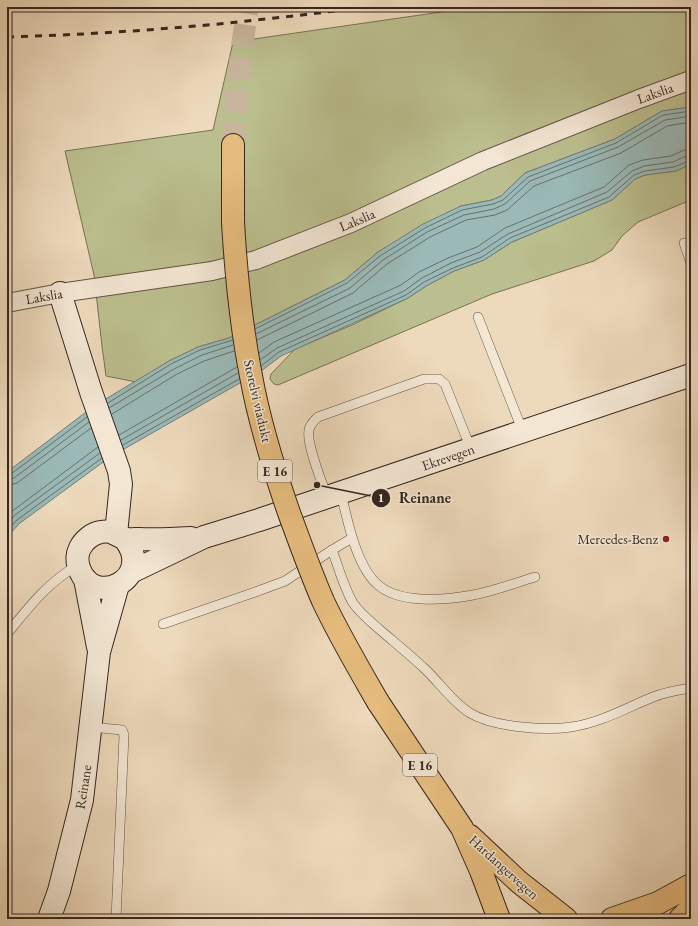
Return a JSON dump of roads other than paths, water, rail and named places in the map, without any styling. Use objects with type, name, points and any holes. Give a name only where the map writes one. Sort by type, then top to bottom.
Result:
[{"type":"main road","name":"Storelvi viadukt","points":[[233,145],[232,222],[237,280],[251,377],[264,431],[276,474],[301,546],[323,600],[351,655],[378,702]]},
{"type":"main road","points":[[60,293],[90,392],[119,471],[121,490],[120,536]]},
{"type":"main road","name":"Ekrevegen","points":[[125,578],[204,537],[691,376]]},
{"type":"main road","points":[[99,532],[108,532],[120,536],[130,546],[134,563],[125,578],[110,588],[92,584],[81,572],[78,556],[80,548],[91,535],[99,532]]},
{"type":"main road","name":"Ekrevegen","points":[[120,536],[164,540],[204,537]]},
{"type":"main road","name":"Reinane","points":[[81,572],[99,652]]},
{"type":"main road","name":"Reinane","points":[[49,919],[59,891],[82,800],[99,652],[125,578]]},
{"type":"main road","name":"Hardangervegen","points":[[378,702],[462,828],[481,871],[499,919]]},
{"type":"main road","name":"Hardangervegen","points":[[462,828],[519,882],[566,919]]},
{"type":"main road","points":[[612,919],[658,903],[691,885]]},
{"type":"main road","points":[[680,919],[691,908]]},
{"type":"street","name":"Lakslia","points":[[7,303],[60,293],[212,271],[256,260],[351,223],[483,161],[691,80]]},
{"type":"lane","points":[[684,243],[691,263]]},
{"type":"lane","points":[[478,317],[523,432]]},
{"type":"lane","points":[[471,449],[445,384],[439,379],[424,379],[318,417],[311,423],[308,431],[309,442],[365,567],[376,583],[388,592],[407,597],[432,599],[474,595],[535,576]]},
{"type":"lane","points":[[163,624],[284,581],[352,538]]},
{"type":"lane","points":[[332,550],[353,603],[367,619],[424,669],[454,700],[471,713],[488,720],[510,726],[552,729],[571,727],[594,722],[654,696],[676,690],[691,688]]},
{"type":"lane","points":[[7,634],[38,595],[62,574],[81,572]]},
{"type":"lane","points":[[91,727],[122,730],[124,735],[116,919]]},
{"type":"water","points":[[691,107],[691,164],[676,171],[645,175],[635,179],[612,200],[512,242],[484,260],[454,271],[426,286],[408,298],[281,356],[261,371],[110,457],[20,523],[7,537],[7,472],[94,406],[169,361],[198,347],[229,338],[345,280],[378,252],[423,224],[461,206],[492,200],[501,196],[525,173],[615,139],[662,111]]},
{"type":"tunnel","points":[[233,145],[235,110],[248,7]]},
{"type":"railway","points":[[7,37],[90,34],[201,26],[296,16],[362,7]]},
{"type":"place","name":"Reinane","points":[[317,485]]},
{"type":"place","name":"Mercedes-Benz","points":[[666,539]]}]
